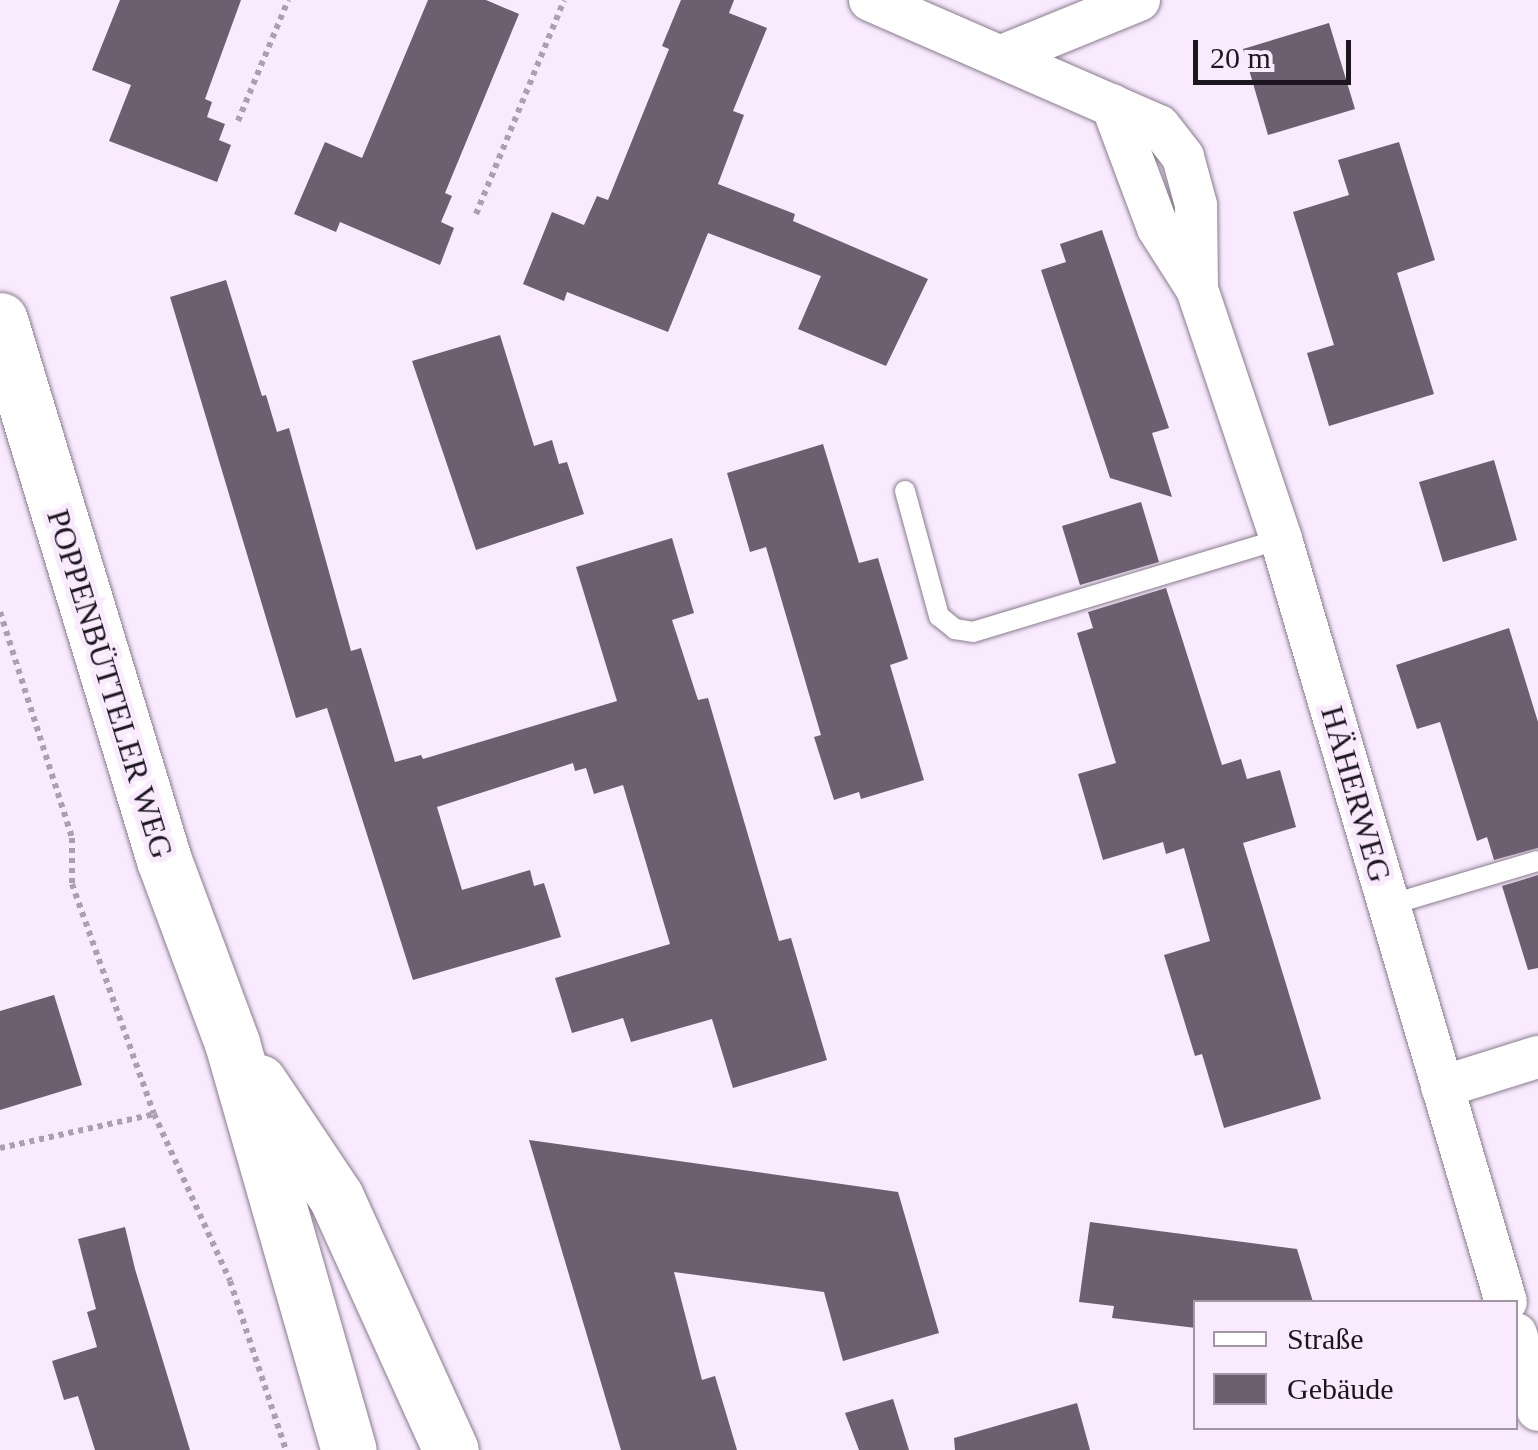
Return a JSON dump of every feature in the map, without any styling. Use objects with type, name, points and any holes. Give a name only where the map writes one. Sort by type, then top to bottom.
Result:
[{"type":"main road","name":"POPPENBÜTTELER WEG","points":[[0,320],[164,860],[232,1042],[350,1450]]},
{"type":"main road","name":"POPPENBÜTTELER WEG","points":[[232,1042],[336,1197],[450,1450]]},
{"type":"street","name":"HÄHERWEG","points":[[870,0],[1158,126],[1183,157],[1196,205],[1197,289],[1281,539],[1505,1300]]},
{"type":"street","points":[[1002,56],[1139,0]]},
{"type":"street","points":[[1442,1088],[1538,1057]]},
{"type":"street","points":[[1518,1341],[1538,1410]]},
{"type":"lane","points":[[905,491],[939,616],[955,629],[973,632],[1281,539]]},
{"type":"lane","points":[[1389,906],[1538,862]]},
{"type":"path","points":[[238,121],[288,0]]},
{"type":"path","points":[[476,214],[564,0]]},
{"type":"path","points":[[0,612],[72,838],[72,884],[154,1114],[230,1281],[286,1450]]},
{"type":"path","points":[[0,1148],[154,1114]]},
{"type":"building","points":[[120,0],[241,0],[205,99],[212,102],[207,117],[225,124],[219,140],[231,145],[217,182],[109,141],[131,85],[92,70]]},
{"type":"building","points":[[428,0],[486,0],[519,14],[445,193],[452,196],[441,222],[454,228],[440,265],[340,222],[336,232],[294,214],[325,142],[362,158]]},
{"type":"building","points":[[681,0],[734,0],[729,13],[767,28],[733,111],[744,115],[718,184],[795,214],[793,221],[928,279],[886,366],[798,329],[821,276],[708,233],[668,332],[567,292],[564,301],[523,284],[552,212],[584,225],[597,196],[608,200],[669,49],[662,46]]},
{"type":"building","points":[[1329,23],[1355,109],[1268,135],[1243,49]]},
{"type":"building","points":[[1399,142],[1435,260],[1397,273],[1434,394],[1329,426],[1307,353],[1334,345],[1293,212],[1349,195],[1338,160]]},
{"type":"building","points":[[1102,230],[1169,428],[1152,433],[1172,497],[1110,478],[1041,270],[1066,262],[1060,244]]},
{"type":"building","points":[[226,280],[277,432],[289,428],[351,651],[361,648],[395,762],[421,755],[423,759],[617,701],[576,567],[672,538],[694,613],[672,620],[698,700],[708,698],[779,941],[791,938],[827,1060],[733,1088],[712,1019],[631,1042],[623,1018],[572,1033],[555,978],[670,944],[623,785],[594,794],[586,768],[575,771],[573,763],[437,807],[462,890],[530,870],[534,886],[544,883],[561,937],[413,980],[327,708],[296,718],[170,297]]},
{"type":"building","points":[[500,335],[534,446],[552,440],[559,464],[567,462],[584,514],[476,550],[412,361]]},
{"type":"building","points":[[823,444],[859,563],[878,558],[908,659],[890,665],[924,780],[861,799],[859,792],[834,800],[814,737],[821,735],[766,547],[750,552],[727,473]]},
{"type":"building","points":[[1494,460],[1517,540],[1443,562],[1419,482]]},
{"type":"building","points":[[1141,502],[1159,562],[1080,585],[1062,526]]},
{"type":"building","points":[[1166,588],[1222,765],[1241,759],[1247,779],[1280,770],[1296,827],[1243,843],[1321,1099],[1224,1128],[1202,1054],[1195,1056],[1164,955],[1210,941],[1184,848],[1166,854],[1163,842],[1103,860],[1078,774],[1116,763],[1077,633],[1093,628],[1088,612]]},
{"type":"building","points":[[1509,628],[1538,722],[1538,848],[1494,860],[1487,837],[1477,841],[1440,722],[1417,729],[1396,665]]},
{"type":"building","points":[[1538,875],[1538,968],[1528,970],[1502,886]]},
{"type":"building","points":[[54,995],[82,1085],[0,1110],[0,1011]]},
{"type":"building","points":[[529,1140],[898,1192],[939,1333],[843,1361],[824,1292],[674,1272],[702,1380],[715,1376],[737,1450],[621,1450]]},
{"type":"building","points":[[1090,1222],[1297,1249],[1312,1300],[1193,1300],[1193,1328],[1112,1318],[1114,1306],[1079,1302]]},
{"type":"building","points":[[125,1227],[190,1450],[95,1450],[78,1396],[64,1400],[52,1361],[97,1347],[87,1312],[96,1309],[78,1239]]},
{"type":"building","points":[[893,1399],[909,1450],[859,1450],[845,1413]]},
{"type":"building","points":[[1077,1403],[1090,1450],[955,1450],[954,1438]]}]
